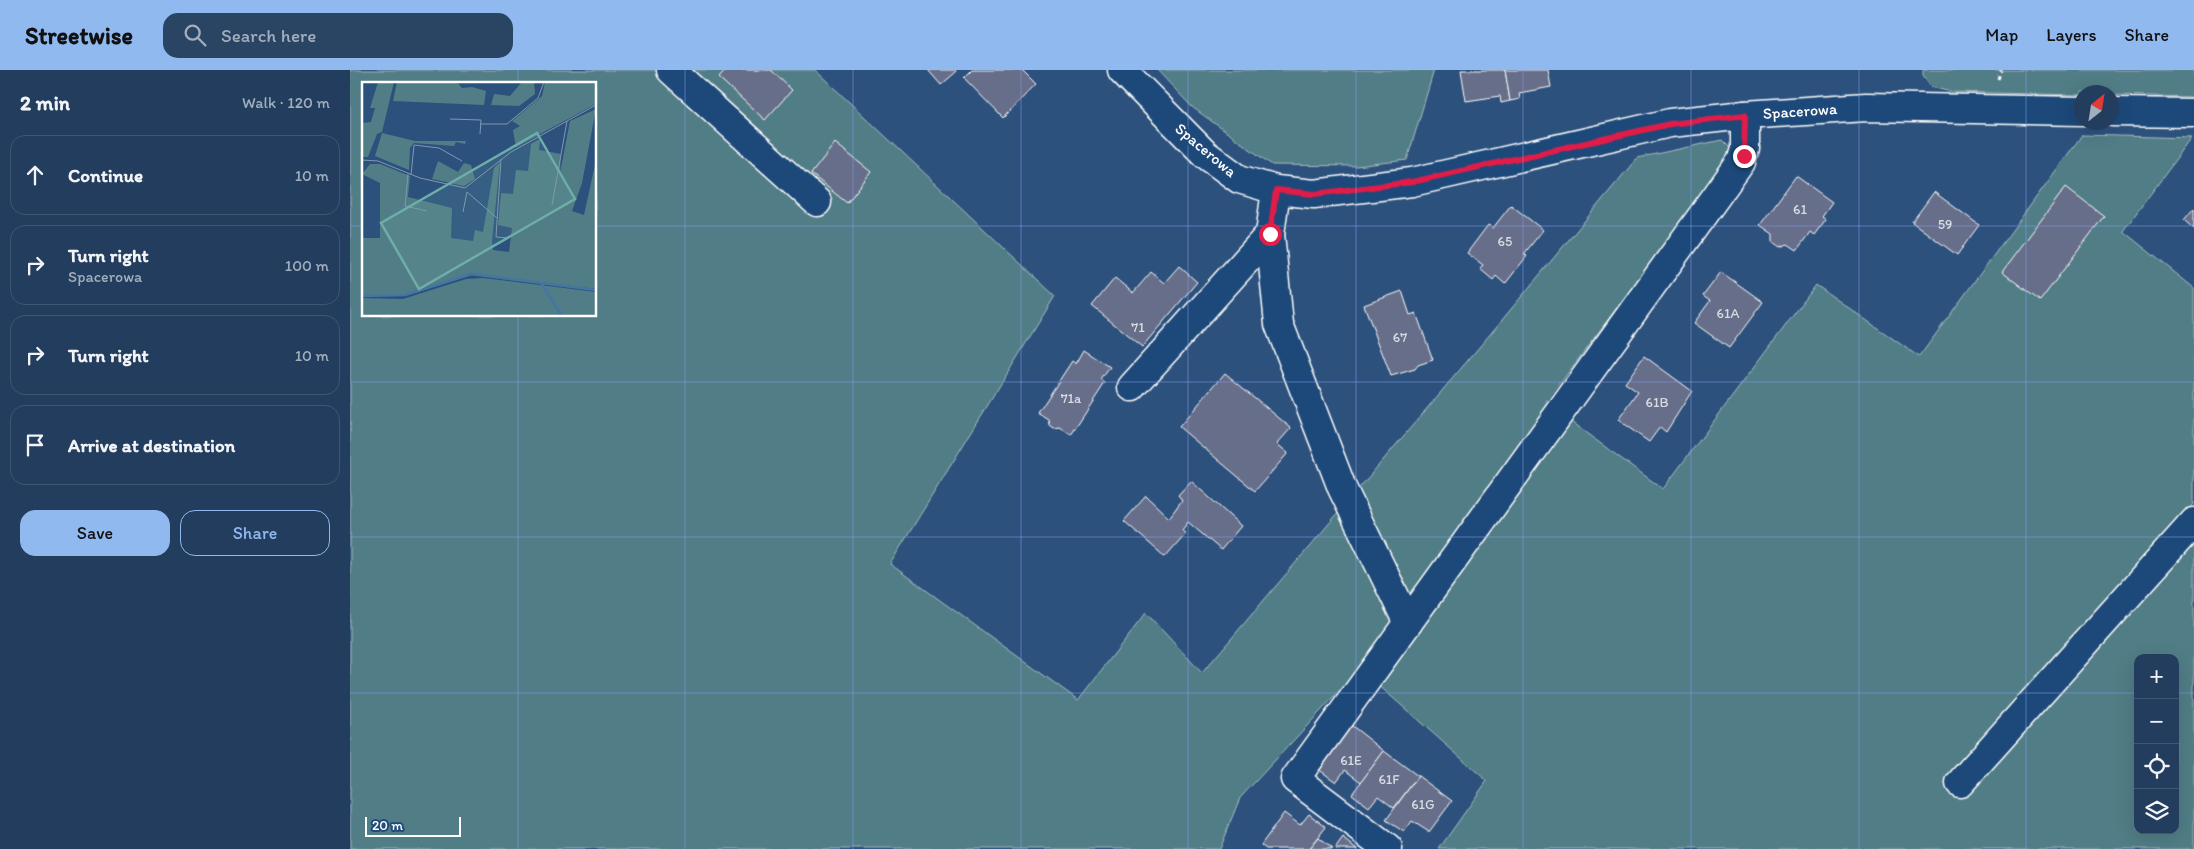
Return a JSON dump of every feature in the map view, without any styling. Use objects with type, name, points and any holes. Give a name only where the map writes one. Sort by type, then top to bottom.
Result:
[{"type":"street","points":[[671,70],[817,202]]},
{"type":"street","name":"Spacerowa","points":[[1122,70],[1205,154],[1240,179],[1276,190],[1314,194],[1412,182],[1670,124],[1745,115],[1866,107],[2074,111]]},
{"type":"street","points":[[2119,112],[2194,113]]},
{"type":"street","points":[[1388,849],[1295,779],[1741,162],[1745,149],[1745,115]]},
{"type":"street","points":[[1276,190],[1270,234],[1279,324],[1342,488],[1408,623]]},
{"type":"street","points":[[1132,387],[1270,234]]},
{"type":"street","points":[[1960,783],[2194,522]]},
{"type":"green space","points":[[350,70],[815,70],[1055,296],[890,564],[1078,700],[1146,613],[1202,673],[1492,332],[1637,158],[1722,140],[1734,152],[1546,402],[1556,410],[1358,671],[1240,798],[1219,849],[350,849]]},
{"type":"green space","points":[[1157,70],[1434,70],[1407,160],[1356,166],[1272,165],[1192,107]]},
{"type":"green space","points":[[1923,70],[2194,70],[2194,97],[2119,95],[2119,85],[2074,85],[2074,95],[1951,92],[1931,87],[1923,76]]},
{"type":"green space","points":[[2082,135],[2192,138],[2123,231],[2194,288],[2194,504],[2172,530],[2194,546],[2194,849],[1439,849],[1487,781],[1376,683],[1571,422],[1663,489],[1816,285],[1919,357]]},
{"type":"building","points":[[726,70],[771,70],[792,90],[765,120],[719,78]]},
{"type":"building","points":[[928,70],[955,70],[956,72],[941,85]]},
{"type":"building","points":[[972,70],[1022,70],[1036,84],[1003,118],[964,78]]},
{"type":"building","points":[[1461,70],[1505,70],[1510,101],[1501,103],[1500,96],[1466,101]]},
{"type":"building","points":[[1505,70],[1548,70],[1551,87],[1519,93],[1520,99],[1510,101]]},
{"type":"building","points":[[835,143],[871,172],[847,203],[811,174]]},
{"type":"building","points":[[1796,176],[1832,202],[1822,216],[1826,219],[1814,235],[1810,232],[1797,250],[1788,244],[1780,247],[1773,242],[1773,234],[1760,225]]},
{"type":"building","points":[[2066,187],[2104,216],[2040,301],[2002,272]]},
{"type":"building","points":[[1934,192],[1979,225],[1957,255],[1912,222]]},
{"type":"building","points":[[1511,205],[1543,230],[1524,254],[1527,256],[1505,284],[1496,276],[1493,280],[1480,269],[1483,265],[1467,253],[1488,225],[1493,228]]},
{"type":"building","points":[[2194,208],[2194,229],[2184,220]]},
{"type":"building","points":[[1179,266],[1197,282],[1142,347],[1092,306],[1115,278],[1133,293],[1151,272],[1164,283]]},
{"type":"building","points":[[1721,272],[1763,302],[1729,348],[1694,323],[1710,301],[1703,296]]},
{"type":"building","points":[[1402,291],[1410,315],[1416,313],[1433,360],[1418,365],[1415,369],[1391,376],[1364,305]]},
{"type":"building","points":[[1084,350],[1110,367],[1101,380],[1105,383],[1071,435],[1060,428],[1054,429],[1050,426],[1049,420],[1038,413],[1072,361],[1076,364]]},
{"type":"building","points":[[1644,356],[1692,391],[1666,432],[1660,427],[1649,442],[1618,420],[1638,392],[1625,383]]},
{"type":"building","points":[[1225,373],[1291,428],[1277,444],[1288,453],[1255,491],[1179,427]]},
{"type":"building","points":[[1191,481],[1241,526],[1221,550],[1188,522],[1182,530],[1185,534],[1165,557],[1124,521],[1146,496],[1169,518],[1182,500],[1178,495]]},
{"type":"building","points":[[1351,725],[1384,751],[1361,782],[1345,770],[1336,782],[1318,769]]},
{"type":"building","points":[[1384,751],[1418,776],[1394,808],[1378,796],[1369,807],[1352,794]]},
{"type":"building","points":[[1418,776],[1452,801],[1429,832],[1412,821],[1404,832],[1386,820]]},
{"type":"building","points":[[1284,813],[1300,825],[1309,814],[1326,827],[1309,849],[1266,849],[1261,845]]},
{"type":"building","points":[[1318,838],[1332,849],[1309,849]]},
{"type":"building","points":[[1343,838],[1357,849],[1335,849]]},
{"type":"route","points":[[1270,234],[1276,190],[1314,194],[1363,190],[1412,182],[1536,156],[1670,124],[1745,115],[1744,156]]}]
